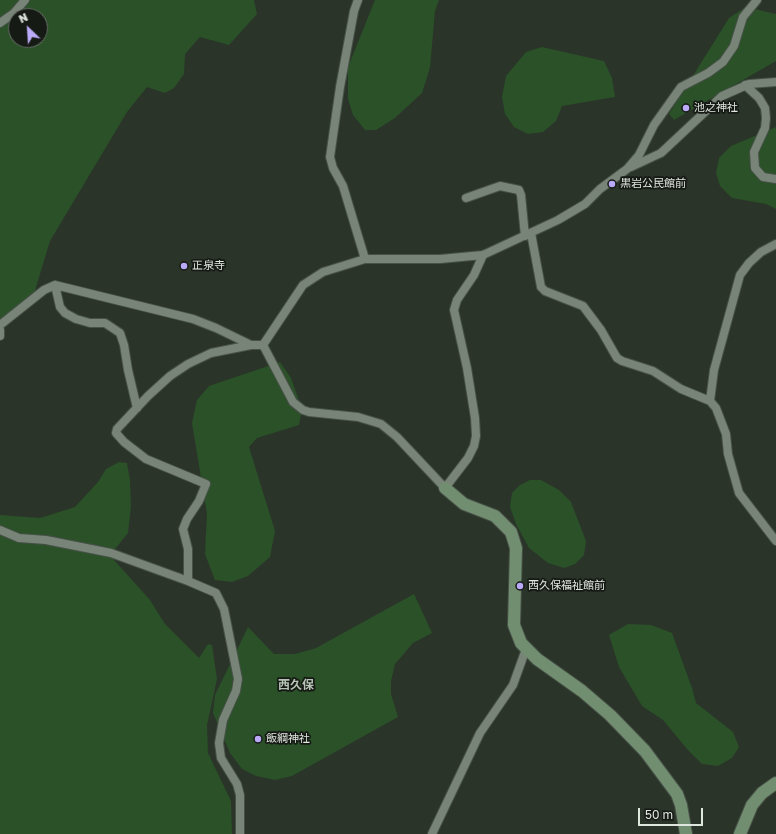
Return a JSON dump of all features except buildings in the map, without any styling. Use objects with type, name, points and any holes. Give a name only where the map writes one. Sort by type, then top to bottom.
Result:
[{"type":"street","points":[[0,23],[14,14],[25,0]]},
{"type":"street","points":[[358,0],[354,11],[340,87],[330,157],[343,186],[365,259]]},
{"type":"street","points":[[263,345],[303,285],[324,272],[365,259],[440,259],[483,256],[585,204],[600,189],[627,169],[639,156],[654,125],[681,87],[708,73],[723,62],[734,46],[743,17],[757,0]]},
{"type":"street","points":[[627,169],[661,153],[718,99],[745,85],[776,82]]},
{"type":"street","points":[[745,85],[758,98],[765,108],[765,128],[754,152],[755,168],[763,177],[776,179]]},
{"type":"street","points":[[466,198],[500,186],[518,190],[521,195],[528,234],[541,287],[583,306],[601,330],[617,358],[653,371],[681,389],[710,401],[719,414],[726,434],[728,454],[739,493],[776,541]]},
{"type":"street","points":[[710,401],[714,370],[740,275],[749,263],[761,252],[776,244]]},
{"type":"street","points":[[445,488],[468,458],[474,446],[476,436],[475,418],[467,368],[454,310],[457,300],[474,275],[483,256]]},
{"type":"street","points":[[0,325],[44,290],[55,285],[193,319],[251,345]]},
{"type":"street","points":[[55,285],[60,307],[65,313],[76,319],[90,323],[105,323],[120,333],[124,345],[137,408]]},
{"type":"street","points":[[0,330],[0,336]]},
{"type":"street","points":[[188,580],[188,549],[183,529],[187,519],[199,501],[206,484],[154,464],[118,437],[117,429],[161,384],[188,364],[211,353],[251,345],[263,345]]},
{"type":"street","points":[[263,345],[289,396],[298,406],[309,412],[358,417],[381,424],[397,437],[445,488],[464,504],[495,516],[511,532],[516,548],[514,625],[518,637],[526,649],[604,710],[641,747],[662,772],[677,794],[681,805],[686,834]]},
{"type":"street","points":[[0,530],[19,538],[46,540],[111,553],[188,580],[216,593],[225,614],[238,684],[223,720],[219,751],[226,768],[237,784],[240,795],[240,834]]},
{"type":"street","points":[[432,834],[480,733],[513,685],[526,649]]},
{"type":"street","points":[[740,834],[752,805],[762,793],[776,783]]},
{"type":"green space","points":[[0,0],[254,0],[257,14],[229,45],[200,37],[185,54],[184,74],[174,88],[165,93],[147,87],[127,112],[50,241],[34,294],[0,320]]},
{"type":"green space","points":[[375,0],[439,0],[435,11],[430,68],[422,93],[395,118],[376,130],[365,130],[353,115],[348,99],[348,67]]},
{"type":"green space","points":[[746,7],[776,14],[776,61],[674,120],[669,114],[729,18]]},
{"type":"green space","points":[[542,47],[604,61],[612,78],[615,97],[562,106],[556,121],[543,132],[528,134],[514,127],[505,114],[502,97],[506,76],[526,52]]},
{"type":"green space","points":[[776,127],[776,209],[766,204],[732,198],[720,186],[716,173],[719,158],[731,146]]},
{"type":"green space","points":[[280,362],[291,378],[302,409],[299,425],[257,438],[249,447],[275,531],[270,557],[248,576],[232,582],[215,580],[205,554],[207,514],[192,423],[197,400],[209,386]]},
{"type":"green space","points":[[119,462],[127,463],[130,480],[131,507],[128,533],[115,549],[114,560],[150,600],[165,624],[199,658],[208,644],[212,645],[217,679],[207,725],[208,753],[231,801],[232,834],[0,834],[0,515],[40,518],[75,507],[98,482],[106,469]]},
{"type":"green space","points":[[530,480],[541,480],[559,490],[571,502],[586,541],[584,555],[575,564],[564,568],[548,563],[529,548],[516,524],[510,507],[512,493],[520,485]]},
{"type":"green space","points":[[414,594],[432,633],[413,643],[395,664],[391,681],[391,694],[398,717],[292,776],[275,780],[256,776],[242,769],[230,753],[213,713],[215,695],[248,627],[274,654],[295,654],[316,648]]},
{"type":"green space","points":[[628,624],[651,625],[672,633],[696,703],[733,732],[739,747],[732,758],[718,766],[702,764],[687,749],[663,720],[642,706],[619,667],[609,635]]},
{"type":"place","name":"池之神社","points":[[686,108]]},
{"type":"place","name":"黒岩公民館前","points":[[612,184]]},
{"type":"place","name":"正泉寺","points":[[184,266]]},
{"type":"place","name":"西久保福祉館前","points":[[520,586]]},
{"type":"place","name":"飯綱神社","points":[[258,739]]},
{"type":"district","name":"西久保","points":[[296,685]]}]
